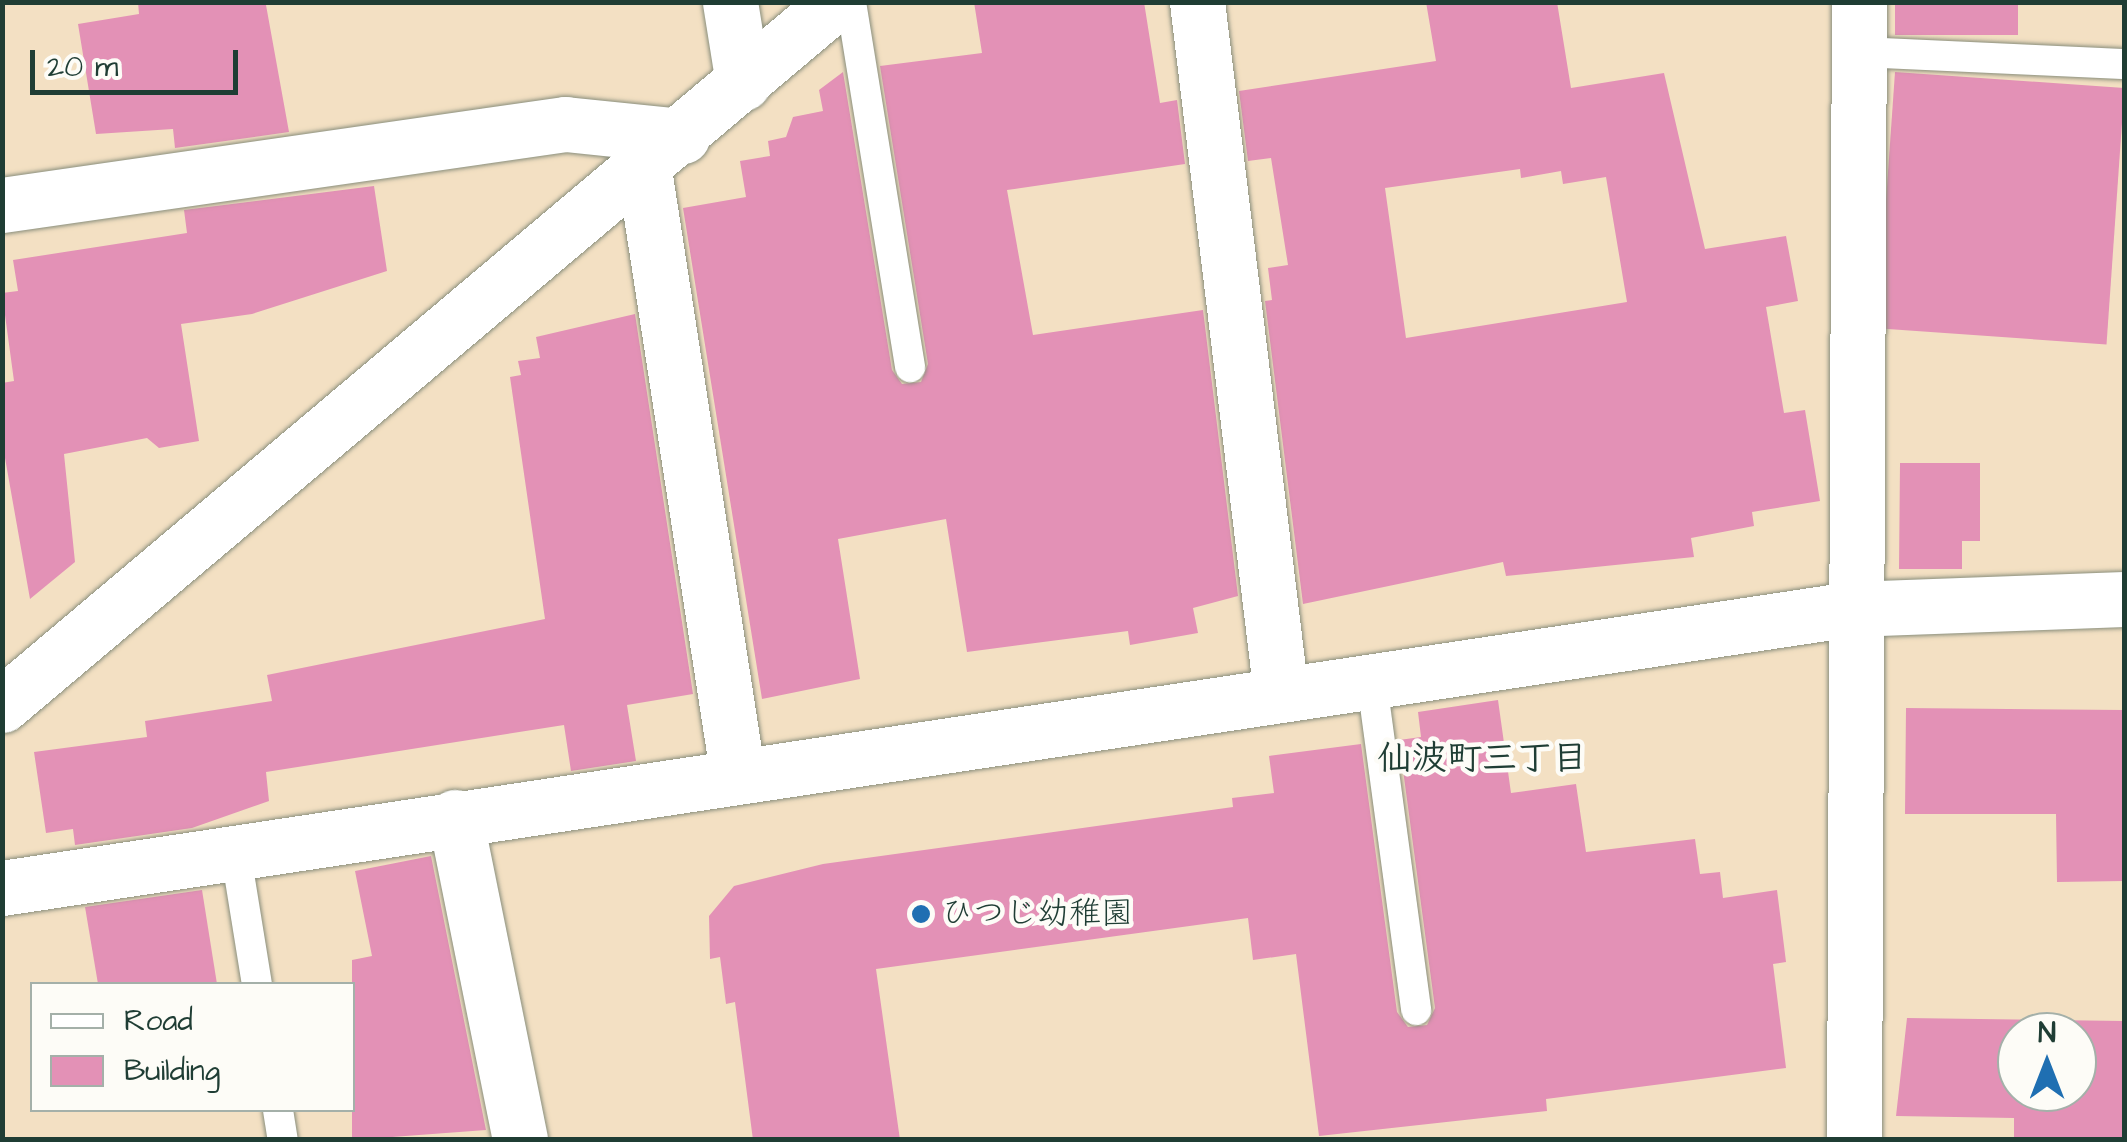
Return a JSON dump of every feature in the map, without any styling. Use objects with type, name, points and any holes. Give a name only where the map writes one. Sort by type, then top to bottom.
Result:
[{"type":"street","points":[[730,2],[743,83]]},
{"type":"street","points":[[2,705],[663,153],[836,2]]},
{"type":"street","points":[[1197,2],[1281,694]]},
{"type":"street","points":[[1854,1140],[1852,609],[1858,27]]},
{"type":"street","points":[[2,205],[565,124],[663,153]]},
{"type":"street","points":[[663,153],[738,770]]},
{"type":"street","points":[[2,888],[236,855],[738,770],[1372,683],[1852,609],[2124,599]]},
{"type":"street","points":[[455,817],[520,1140]]},
{"type":"lane","points":[[851,2],[910,367]]},
{"type":"lane","points":[[1858,27],[2124,64]]},
{"type":"lane","points":[[1372,683],[1416,1010]]},
{"type":"lane","points":[[236,855],[257,982]]},
{"type":"lane","points":[[278,1112],[283,1140]]},
{"type":"building","points":[[138,2],[266,5],[289,132],[175,148],[173,129],[96,134],[78,24],[139,14]]},
{"type":"building","points":[[974,2],[1144,2],[1160,103],[1177,100],[1185,164],[1007,190],[1033,335],[1203,310],[1238,596],[1193,608],[1198,633],[1130,645],[1128,631],[967,652],[946,519],[838,539],[860,679],[762,699],[683,208],[746,197],[740,161],[770,156],[768,141],[786,137],[793,117],[823,111],[819,90],[843,72],[892,370],[902,384],[921,382],[928,364],[880,66],[982,53]]},
{"type":"building","points":[[1426,2],[1557,2],[1571,88],[1664,73],[1705,249],[1786,236],[1798,301],[1766,307],[1784,413],[1805,410],[1820,501],[1752,512],[1754,526],[1691,538],[1694,557],[1506,576],[1503,562],[1303,604],[1265,301],[1272,300],[1268,268],[1288,265],[1271,158],[1248,161],[1239,91],[1436,61]],"holes":[[[1520,169],[1521,178],[1561,171],[1563,184],[1606,177],[1627,302],[1406,338],[1385,188]]]},
{"type":"building","points":[[1895,2],[2018,2],[2018,35],[1895,35]]},
{"type":"building","points":[[1895,72],[2124,88],[2107,344],[1877,328]]},
{"type":"building","points":[[374,186],[387,271],[252,314],[181,324],[199,441],[159,448],[147,438],[64,454],[75,562],[30,599],[2,441],[2,383],[14,381],[2,293],[18,291],[13,260],[187,233],[184,210]]},
{"type":"building","points":[[635,314],[693,694],[627,705],[636,761],[571,771],[564,725],[266,772],[269,801],[192,828],[75,845],[73,829],[46,833],[34,752],[147,737],[145,721],[272,701],[267,675],[545,619],[510,377],[521,375],[518,361],[540,358],[536,337]]},
{"type":"building","points":[[1900,463],[1980,463],[1980,541],[1962,541],[1962,569],[1899,569]]},
{"type":"building","points":[[1498,700],[1511,793],[1576,784],[1586,852],[1695,839],[1700,874],[1720,872],[1723,898],[1777,890],[1786,962],[1773,964],[1786,1068],[1546,1099],[1547,1111],[1319,1136],[1296,954],[1253,960],[1248,918],[876,969],[900,1140],[753,1140],[735,1002],[726,1004],[720,957],[710,959],[709,916],[734,886],[823,864],[1233,807],[1232,798],[1274,793],[1269,756],[1361,744],[1397,1012],[1408,1027],[1427,1025],[1435,1008],[1399,740],[1421,737],[1418,712]]},
{"type":"building","points":[[1906,708],[2124,710],[2124,881],[2057,882],[2056,814],[1905,814]]},
{"type":"building","points":[[431,856],[486,1130],[352,1140],[352,960],[372,956],[355,871]]},
{"type":"building","points":[[202,890],[217,982],[98,982],[85,907]]},
{"type":"building","points":[[1907,1018],[1997,1019],[1997,1112],[2097,1112],[2097,1021],[2124,1021],[2124,1140],[2014,1140],[2014,1118],[1896,1116]]},
{"type":"place","name":"ひつじ幼稚園","points":[[921,914]]},
{"type":"district","name":"仙波町三丁目","points":[[1482,759]]}]
